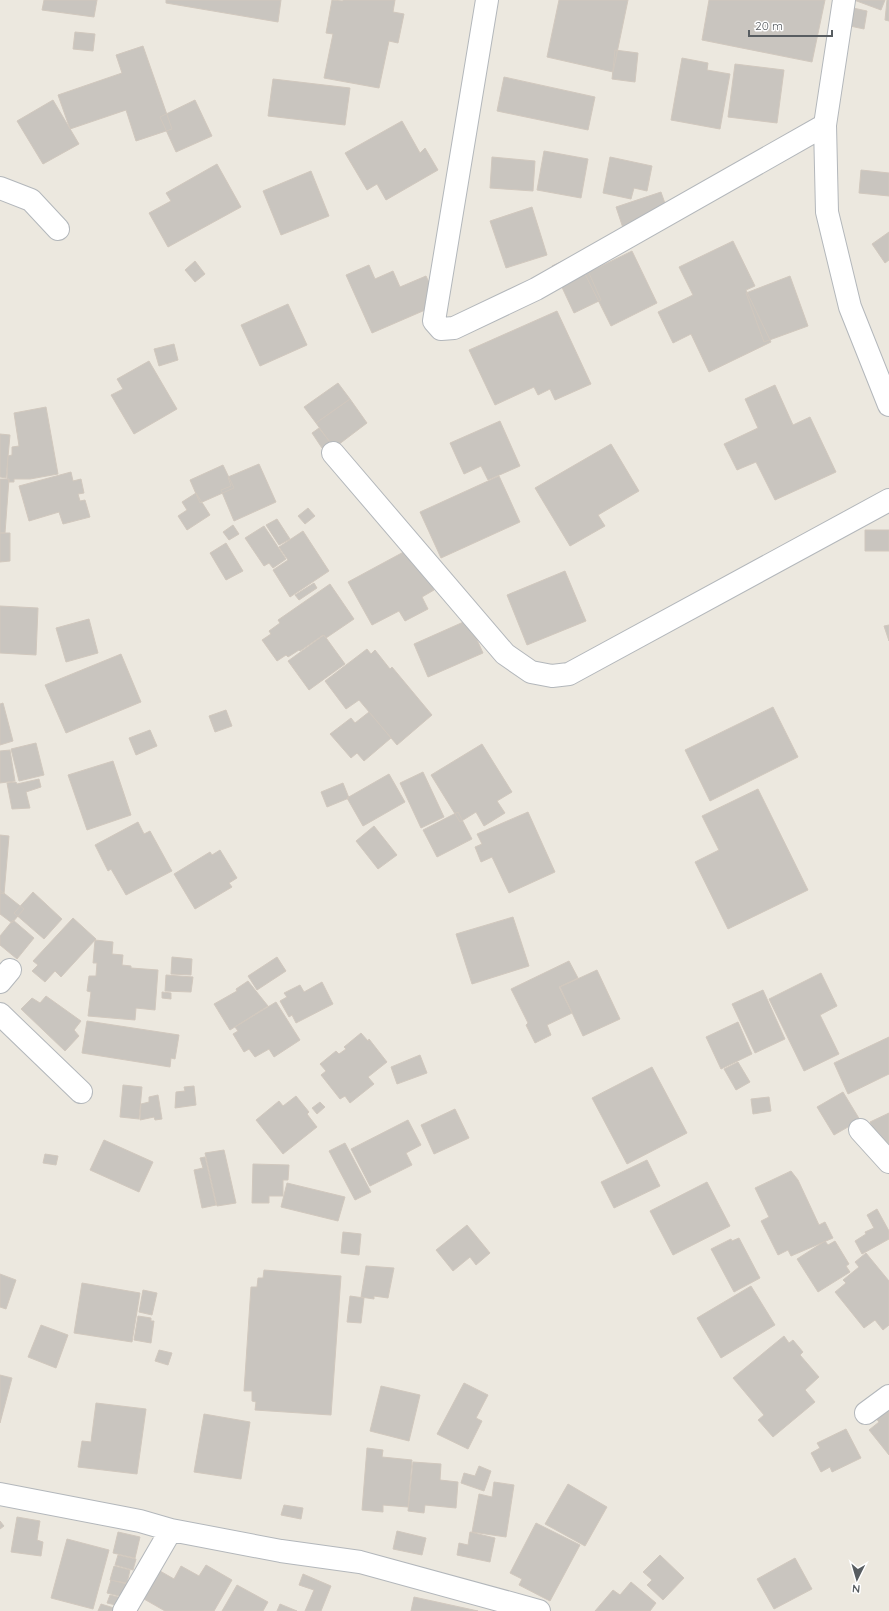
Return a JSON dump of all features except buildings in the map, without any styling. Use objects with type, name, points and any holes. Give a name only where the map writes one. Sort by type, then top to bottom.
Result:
[{"type":"street","points":[[487,0],[434,321],[441,328],[454,328],[536,290],[825,125]]},
{"type":"street","points":[[844,0],[825,125],[827,212],[850,307],[889,405]]},
{"type":"street","points":[[0,188],[31,200],[58,229]]},
{"type":"street","points":[[333,453],[505,654],[531,672],[552,676],[569,674],[889,500]]},
{"type":"street","points":[[0,1014],[81,1092]]},
{"type":"street","points":[[860,1130],[889,1162]]},
{"type":"street","points":[[866,1413],[889,1396]]},
{"type":"street","points":[[0,1494],[140,1520],[170,1530],[281,1551],[360,1562],[539,1611]]},
{"type":"street","points":[[124,1611],[170,1530]]}]
